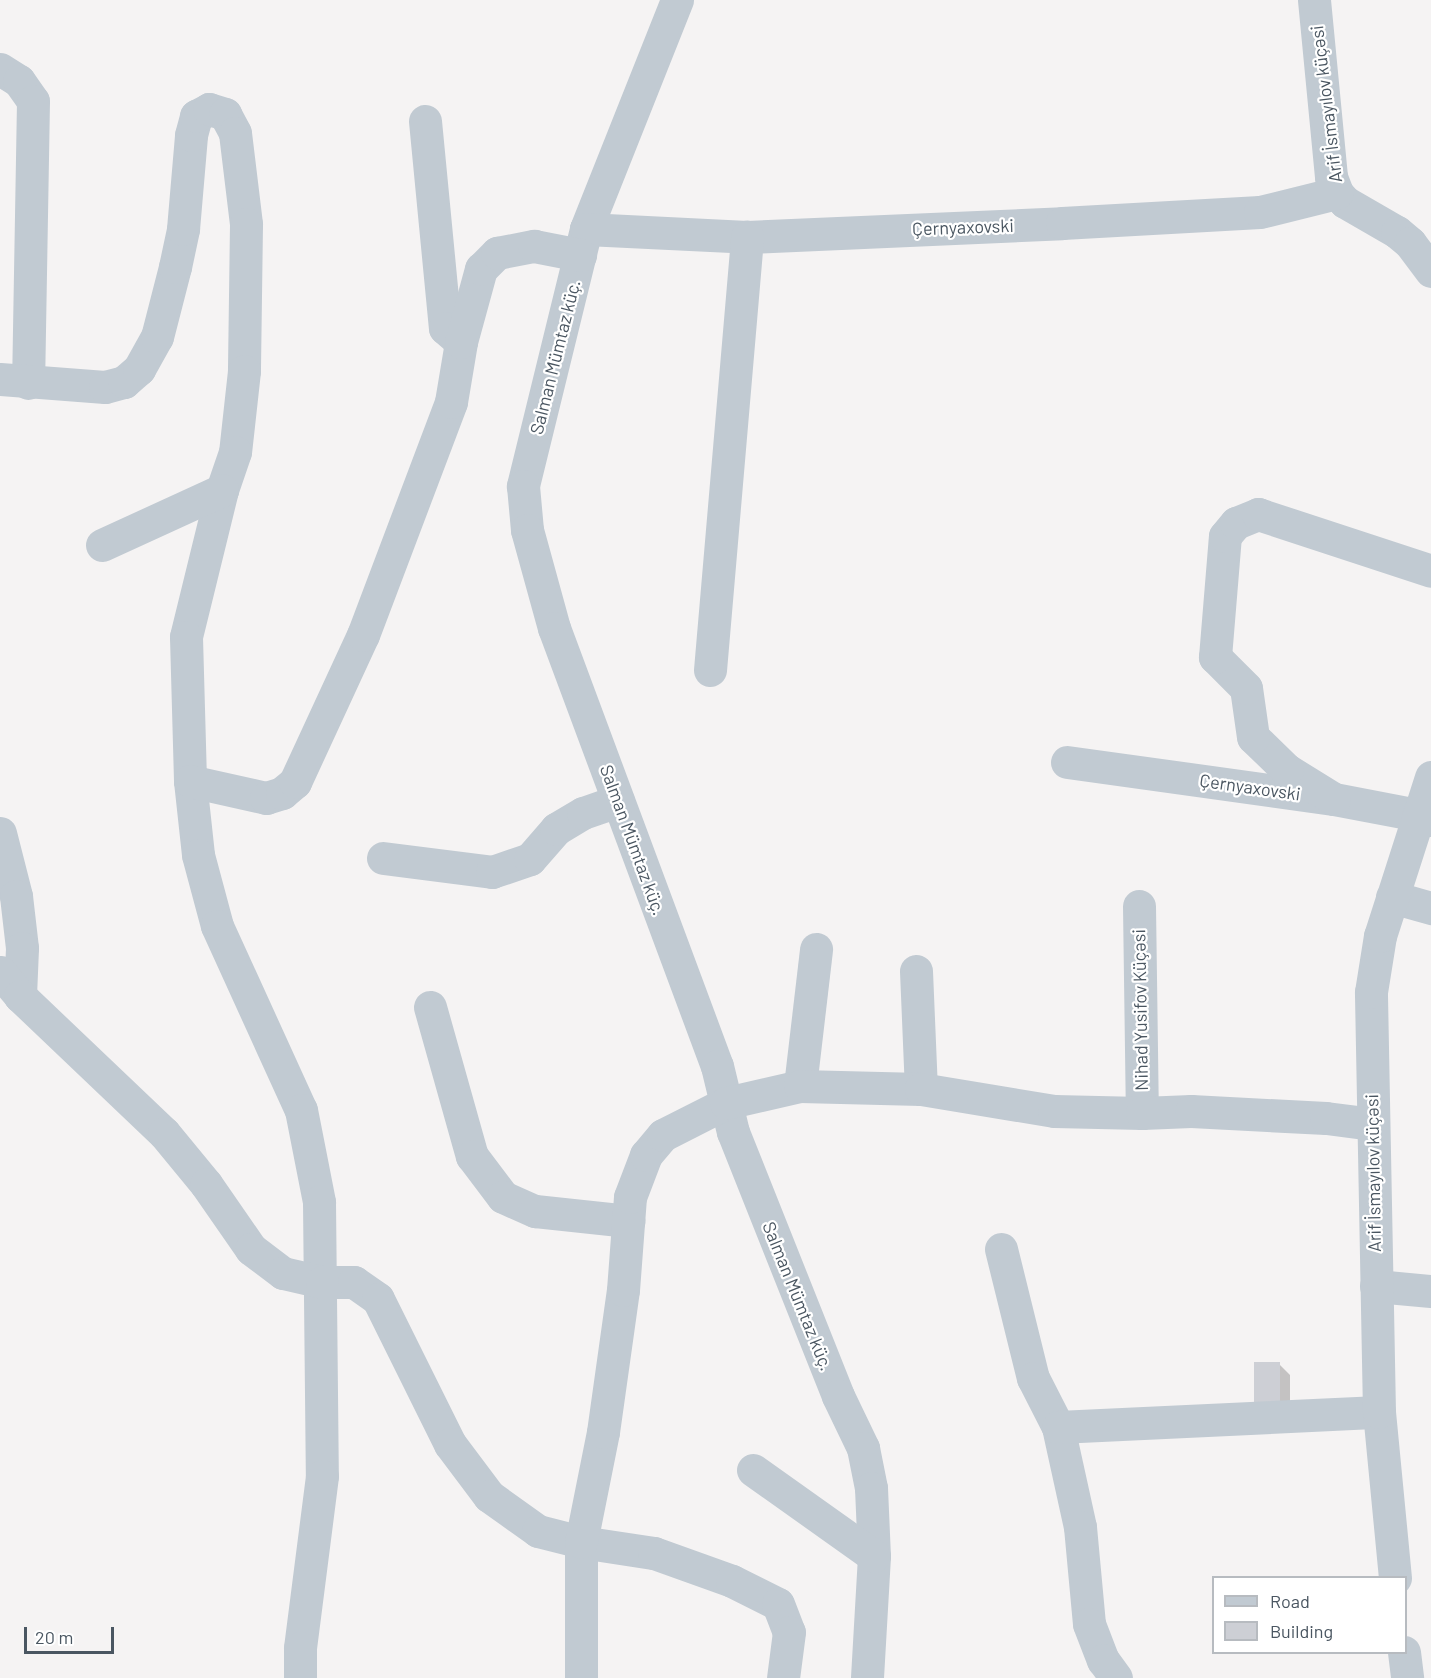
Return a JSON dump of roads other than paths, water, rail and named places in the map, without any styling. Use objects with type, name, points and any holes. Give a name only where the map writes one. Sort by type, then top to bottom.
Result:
[{"type":"street","name":"Salman Mümtaz küç.","points":[[677,0],[583,242],[523,486],[527,530],[554,628],[717,1066],[733,1132],[838,1396],[863,1448],[871,1488],[874,1556],[867,1678]]},
{"type":"street","name":"Arif İsmayılov küçəsi","points":[[1314,0],[1332,177],[1337,193],[1346,202],[1410,243],[1431,271]]},
{"type":"street","points":[[0,69],[19,81],[33,101],[14,381],[105,387],[124,382],[139,369],[156,337],[175,267],[183,229],[191,135],[196,116],[209,109],[225,114],[235,133],[246,224],[244,371],[236,452],[222,490],[186,637],[190,781],[198,855],[217,926],[301,1110],[319,1202],[322,1282],[322,1476],[300,1648],[300,1678]]},
{"type":"street","points":[[424,121],[445,328],[460,342]]},
{"type":"street","name":"Çernyaxovski","points":[[190,781],[266,798],[282,793],[295,782],[363,635],[447,412],[460,342],[481,269],[497,253],[534,246],[583,242],[747,237],[1260,212],[1337,193]]},
{"type":"street","points":[[710,670],[747,237]]},
{"type":"street","points":[[102,545],[222,490]]},
{"type":"street","points":[[1334,799],[1287,770],[1253,737],[1246,688],[1215,657],[1225,536],[1236,523],[1258,514],[1431,571]]},
{"type":"street","name":"Çernyaxovski","points":[[1067,762],[1334,799],[1425,817]]},
{"type":"street","name":"Arif İsmayılov küçəsi","points":[[1395,1576],[1379,1412],[1371,992],[1380,936],[1392,897],[1425,817],[1431,777]]},
{"type":"street","points":[[383,858],[492,872],[530,859],[556,829],[583,813],[618,801]]},
{"type":"street","points":[[0,833],[16,896],[22,948],[10,984],[164,1133],[206,1184],[251,1249],[283,1273],[322,1282],[354,1282],[378,1299],[450,1444],[489,1496],[538,1531],[581,1542],[654,1553],[732,1581],[778,1604],[789,1632],[783,1678]]},
{"type":"street","points":[[1392,897],[1431,908]]},
{"type":"street","name":"Nihad Yusifov Küçəsi","points":[[1139,906],[1142,1113]]},
{"type":"street","points":[[800,1086],[816,949]]},
{"type":"street","points":[[916,971],[921,1089]]},
{"type":"street","points":[[430,1007],[472,1156],[503,1197],[536,1211],[628,1221]]},
{"type":"street","points":[[581,1678],[581,1542],[604,1420],[623,1290],[630,1197],[646,1155],[663,1136],[726,1103],[800,1086],[921,1089],[1054,1111],[1142,1113],[1191,1111],[1326,1118],[1372,1124]]},
{"type":"street","points":[[1001,1249],[1033,1378],[1058,1427],[1080,1527],[1089,1624],[1103,1660],[1116,1678]]},
{"type":"street","points":[[1376,1286],[1431,1291]]},
{"type":"street","points":[[1058,1427],[1379,1412]]},
{"type":"street","points":[[753,1470],[874,1556]]},
{"type":"street","points":[[1404,1654],[1407,1678]]}]
